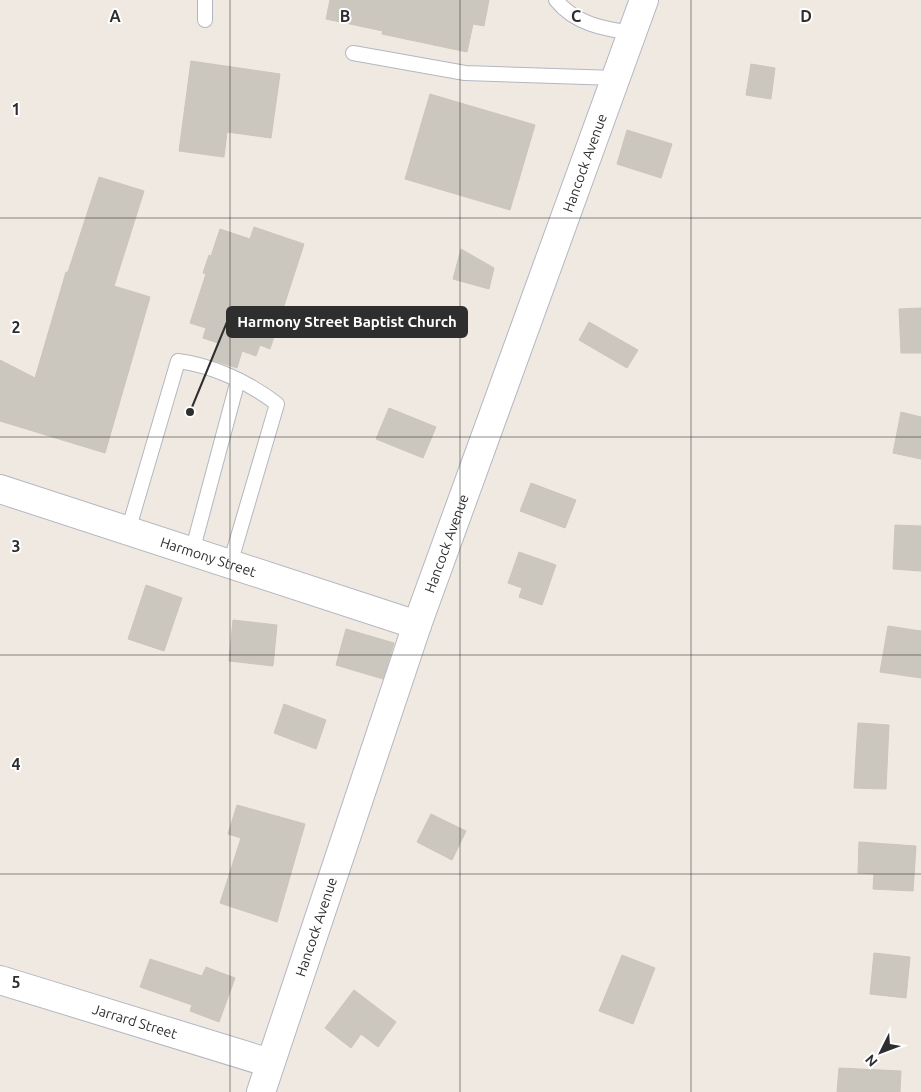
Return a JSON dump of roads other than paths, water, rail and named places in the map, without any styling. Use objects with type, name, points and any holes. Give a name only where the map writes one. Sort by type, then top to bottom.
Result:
[{"type":"street","name":"Hancock Avenue","points":[[261,1092],[417,625],[644,0]]},
{"type":"street","name":"Harmony Street","points":[[0,489],[417,625]]},
{"type":"street","name":"Jarrard Street","points":[[0,980],[270,1063]]},
{"type":"lane","points":[[205,0],[205,20]]},
{"type":"lane","points":[[556,0],[570,15],[605,29],[633,33]]},
{"type":"lane","points":[[353,53],[465,73],[616,78]]},
{"type":"lane","points":[[128,531],[178,361],[195,363],[258,389],[277,404],[230,564]]},
{"type":"lane","points":[[192,552],[238,380]]},
{"type":"place","name":"Harmony Street Baptist Church","points":[[190,412]]}]
